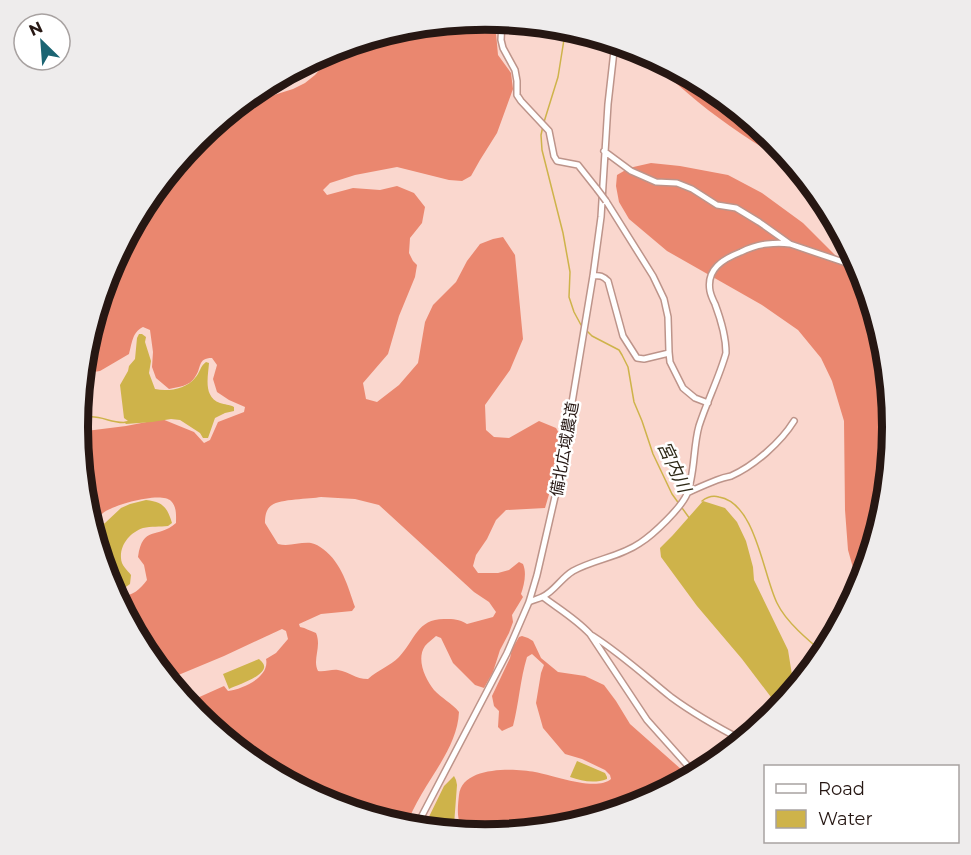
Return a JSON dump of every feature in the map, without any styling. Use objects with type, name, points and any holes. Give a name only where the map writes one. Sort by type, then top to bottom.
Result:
[{"type":"street","points":[[501,31],[503,48],[515,70],[517,95],[549,130],[557,161],[578,165],[606,201],[653,276],[664,298],[668,317],[670,362],[682,388],[695,398],[708,403]]},
{"type":"street","name":"備北広域農道","points":[[420,819],[507,654],[529,602],[560,475],[586,322],[601,217],[604,151],[614,51]]},
{"type":"street","points":[[604,151],[631,171],[656,182],[677,183],[692,189],[717,205],[736,208],[790,244]]},
{"type":"street","points":[[529,602],[543,597],[573,571],[622,554],[640,544],[666,521],[687,493],[699,427],[726,353],[723,330],[710,294],[709,280],[716,266],[726,258],[758,245],[770,243],[790,244],[847,263]]},
{"type":"street","points":[[593,276],[600,275],[608,281],[623,336],[637,358],[644,359],[669,353]]},
{"type":"street","points":[[687,493],[731,476],[752,464],[789,429],[794,421]]},
{"type":"street","points":[[543,597],[583,626],[590,634],[647,720],[690,768]]},
{"type":"street","points":[[590,634],[615,650],[673,698],[705,720],[735,736]]},
{"type":"shaded area","points":[[495,30],[498,55],[511,73],[513,89],[497,133],[471,176],[462,181],[449,180],[397,167],[355,175],[330,183],[323,190],[327,195],[353,188],[380,190],[397,186],[414,193],[425,207],[422,223],[410,238],[409,253],[417,265],[415,277],[399,316],[388,354],[363,383],[366,399],[377,402],[399,385],[418,363],[425,322],[433,305],[456,282],[467,261],[480,244],[503,237],[515,255],[523,339],[510,370],[485,405],[486,430],[494,437],[509,438],[539,421],[556,428],[561,437],[545,508],[506,510],[496,520],[476,555],[473,566],[478,573],[498,573],[509,570],[519,562],[523,564],[525,571],[521,594],[523,597],[512,615],[513,622],[509,633],[484,688],[475,685],[453,663],[441,638],[436,636],[422,651],[423,669],[431,685],[459,712],[452,742],[410,817],[333,795],[287,772],[244,743],[204,709],[195,699],[224,686],[228,691],[241,688],[260,677],[266,665],[266,659],[276,653],[288,639],[286,631],[282,629],[176,676],[141,626],[126,596],[141,588],[147,580],[144,565],[138,557],[140,547],[147,536],[163,531],[176,523],[174,506],[166,498],[148,498],[108,510],[99,518],[91,479],[88,431],[162,419],[194,432],[204,443],[210,440],[218,422],[244,412],[245,407],[217,392],[213,379],[217,365],[212,358],[207,358],[202,362],[193,380],[184,386],[169,389],[156,378],[152,367],[153,352],[150,330],[143,327],[135,335],[129,354],[100,371],[92,372],[96,350],[118,275],[141,229],[170,186],[204,146],[244,112],[263,99],[305,83],[333,60],[358,51],[408,38],[434,33]],"holes":[[[321,497],[355,499],[379,505],[474,592],[489,602],[496,612],[493,617],[467,624],[451,619],[428,623],[417,632],[399,657],[368,679],[338,670],[318,671],[316,633],[300,627],[299,624],[321,614],[352,611],[355,607],[343,576],[330,555],[311,543],[278,544],[265,523],[267,511],[276,503]]]},
{"type":"shaded area","points":[[663,72],[684,83],[727,112],[774,154],[719,119]]},
{"type":"shaded area","points":[[651,163],[728,175],[762,193],[803,223],[838,258],[856,283],[869,325],[880,376],[883,428],[880,479],[869,530],[855,575],[848,550],[845,510],[844,421],[832,381],[821,358],[798,330],[762,305],[667,251],[629,219],[619,202],[616,186],[617,175],[629,168]]},
{"type":"shaded area","points":[[519,637],[533,641],[541,658],[558,672],[585,676],[604,685],[630,724],[684,772],[638,795],[563,817],[535,818],[530,823],[511,824],[461,824],[458,811],[462,786],[479,774],[515,770],[595,784],[611,779],[605,770],[565,754],[543,728],[536,703],[544,665],[532,654],[527,657],[513,726],[502,731],[498,727],[499,711],[494,706],[492,696]]},
{"type":"water","points":[[139,334],[146,337],[145,342],[151,361],[149,373],[155,389],[171,390],[187,385],[197,376],[206,362],[209,363],[208,386],[211,396],[220,403],[234,407],[234,411],[215,418],[208,438],[203,438],[200,433],[180,420],[126,424],[124,422],[128,421],[124,418],[120,385],[135,359]]},
{"type":"water","points":[[146,500],[156,502],[163,506],[172,523],[168,526],[143,528],[134,532],[127,539],[122,548],[121,561],[131,575],[130,584],[122,589],[101,525],[121,508]]},
{"type":"water","points":[[703,501],[725,508],[737,522],[746,541],[754,580],[788,650],[793,679],[774,701],[697,606],[661,557],[660,548]]},
{"type":"water","points":[[259,659],[264,668],[259,675],[229,689],[223,674]]},
{"type":"water","points":[[577,761],[605,773],[607,779],[588,781],[570,777]]},
{"type":"water","points":[[454,776],[457,785],[454,824],[427,821],[444,786]]},
{"type":"waterway","name":"宮内川","points":[[544,122],[558,77],[564,38]]},
{"type":"waterway","name":"宮内川","points":[[543,126],[542,150],[563,233],[570,272],[569,297],[581,325]]},
{"type":"waterway","name":"宮内川","points":[[587,331],[619,350],[622,355],[628,367],[634,402],[653,454],[672,494],[690,519]]},
{"type":"waterway","points":[[88,417],[128,422]]},
{"type":"waterway","name":"宮内川","points":[[702,501],[714,496],[719,497],[732,502],[742,512],[757,542],[777,603],[798,631],[817,647]]}]
